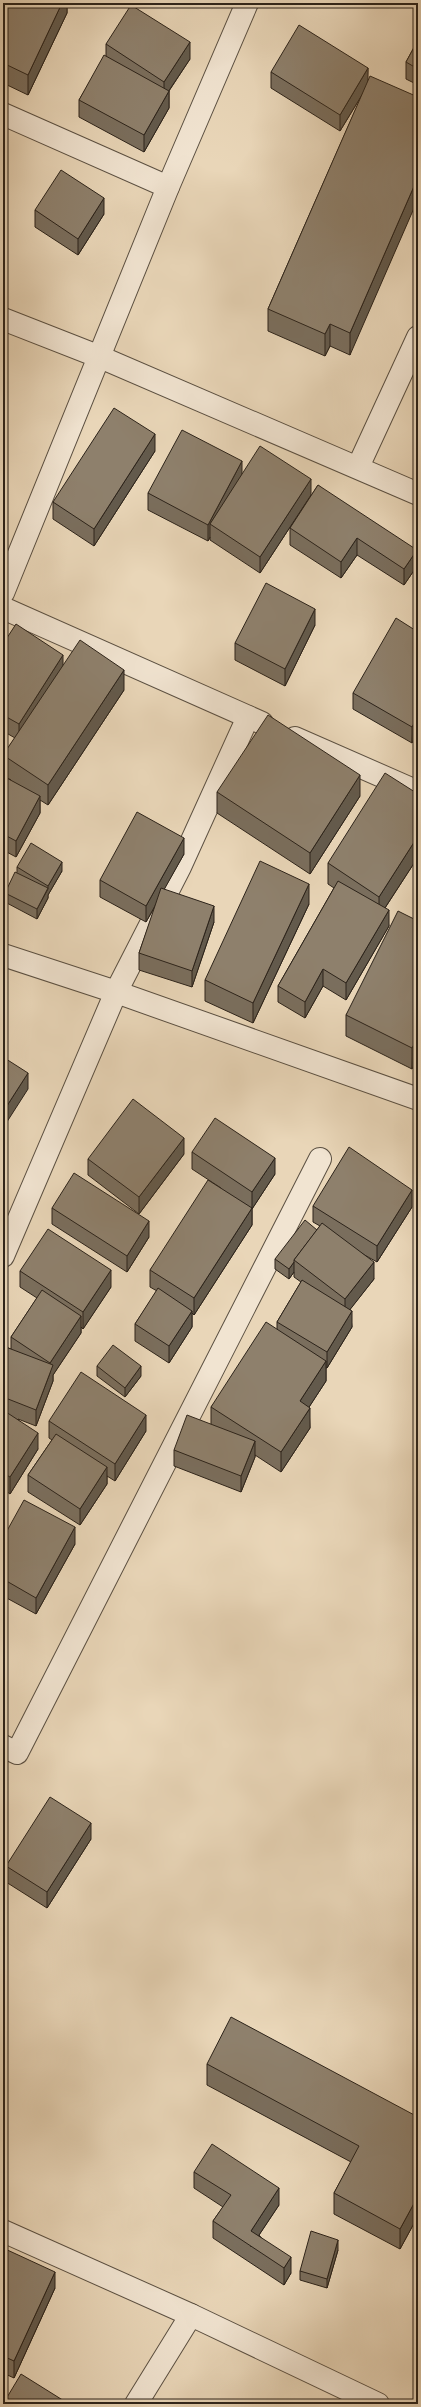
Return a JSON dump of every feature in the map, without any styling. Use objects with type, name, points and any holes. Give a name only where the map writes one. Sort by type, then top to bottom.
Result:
[{"type":"street","points":[[3,593],[168,187],[247,3]]},
{"type":"street","points":[[3,114],[168,187]]},
{"type":"street","points":[[3,320],[100,357],[418,494]]},
{"type":"street","points":[[358,467],[418,337]]},
{"type":"street","points":[[3,608],[418,792]]},
{"type":"street","points":[[3,1256],[116,992],[180,867],[248,717]]},
{"type":"street","points":[[3,955],[116,992],[418,1099]]},
{"type":"street","points":[[3,1746],[17,1753],[320,1159]]},
{"type":"street","points":[[3,2231],[191,2315],[378,2404]]},
{"type":"street","points":[[136,2404],[191,2315]]},
{"type":"building","points":[[3,3],[62,3],[28,75],[3,63]]},
{"type":"building","points":[[131,5],[190,42],[164,82],[106,44]]},
{"type":"building","points":[[299,25],[368,68],[340,115],[271,72]]},
{"type":"building","points":[[418,40],[418,69],[406,62]]},
{"type":"building","points":[[104,55],[169,91],[144,135],[79,100]]},
{"type":"building","points":[[370,76],[418,97],[418,177],[350,333],[330,324],[325,334],[268,309]]},
{"type":"building","points":[[61,170],[104,198],[78,239],[35,210]]},
{"type":"building","points":[[114,408],[155,434],[94,529],[53,502]]},
{"type":"building","points":[[182,430],[242,461],[208,525],[148,493]]},
{"type":"building","points":[[260,446],[311,479],[260,557],[210,524]]},
{"type":"building","points":[[318,485],[417,550],[404,569],[357,538],[341,562],[290,528]]},
{"type":"building","points":[[266,583],[315,609],[285,669],[235,643]]},
{"type":"building","points":[[396,618],[418,632],[418,716],[412,727],[353,693]]},
{"type":"building","points":[[16,624],[63,655],[19,724],[3,715],[3,644]]},
{"type":"building","points":[[80,640],[124,670],[48,785],[3,755]]},
{"type":"building","points":[[268,715],[360,775],[310,853],[217,792]]},
{"type":"building","points":[[385,773],[418,794],[418,836],[379,897],[328,863]]},
{"type":"building","points":[[3,776],[40,796],[16,841],[3,834]]},
{"type":"building","points":[[137,812],[184,838],[146,906],[100,880]]},
{"type":"building","points":[[31,843],[62,862],[48,886],[17,867]]},
{"type":"building","points":[[260,861],[309,884],[253,1003],[205,980]]},
{"type":"building","points":[[15,872],[48,888],[37,909],[5,893]]},
{"type":"building","points":[[338,881],[389,910],[346,983],[323,969],[305,1002],[278,986]]},
{"type":"building","points":[[161,888],[214,906],[192,971],[139,953]]},
{"type":"building","points":[[398,911],[418,921],[418,1037],[412,1048],[346,1015]]},
{"type":"building","points":[[3,1057],[28,1073],[3,1112]]},
{"type":"building","points":[[133,1099],[184,1138],[139,1197],[88,1159]]},
{"type":"building","points":[[215,1118],[275,1158],[252,1192],[192,1152]]},
{"type":"building","points":[[349,1147],[412,1190],[377,1246],[313,1206]]},
{"type":"building","points":[[74,1173],[149,1221],[127,1256],[52,1208]]},
{"type":"building","points":[[208,1180],[252,1208],[194,1298],[150,1270]]},
{"type":"building","points":[[305,1220],[317,1230],[289,1269],[275,1259]]},
{"type":"building","points":[[322,1223],[374,1262],[345,1299],[294,1260]]},
{"type":"building","points":[[48,1229],[111,1270],[83,1312],[20,1271]]},
{"type":"building","points":[[302,1280],[352,1311],[327,1352],[277,1322]]},
{"type":"building","points":[[158,1288],[192,1311],[169,1346],[135,1324]]},
{"type":"building","points":[[42,1290],[81,1316],[50,1363],[11,1337]]},
{"type":"building","points":[[266,1322],[326,1361],[300,1401],[310,1408],[281,1452],[211,1407]]},
{"type":"building","points":[[113,1345],[141,1366],[125,1388],[97,1366]]},
{"type":"building","points":[[3,1346],[53,1365],[36,1410],[3,1397]]},
{"type":"building","points":[[81,1372],[146,1415],[115,1464],[49,1421]]},
{"type":"building","points":[[3,1410],[38,1433],[10,1477],[3,1473]]},
{"type":"building","points":[[187,1415],[255,1441],[241,1476],[174,1450]]},
{"type":"building","points":[[56,1434],[107,1467],[80,1509],[28,1475]]},
{"type":"building","points":[[24,1500],[75,1527],[36,1598],[3,1579],[3,1538]]},
{"type":"building","points":[[50,1797],[91,1823],[47,1892],[6,1866]]},
{"type":"building","points":[[231,2017],[418,2117],[418,2196],[400,2229],[334,2193],[359,2146],[207,2064]]},
{"type":"building","points":[[212,2144],[279,2188],[251,2231],[291,2257],[284,2268],[213,2221],[231,2195],[194,2172]]},
{"type":"building","points":[[311,2231],[338,2240],[327,2279],[300,2271]]},
{"type":"building","points":[[3,2248],[55,2272],[14,2361],[3,2356]]},
{"type":"building","points":[[21,2374],[69,2404],[3,2404]]}]
